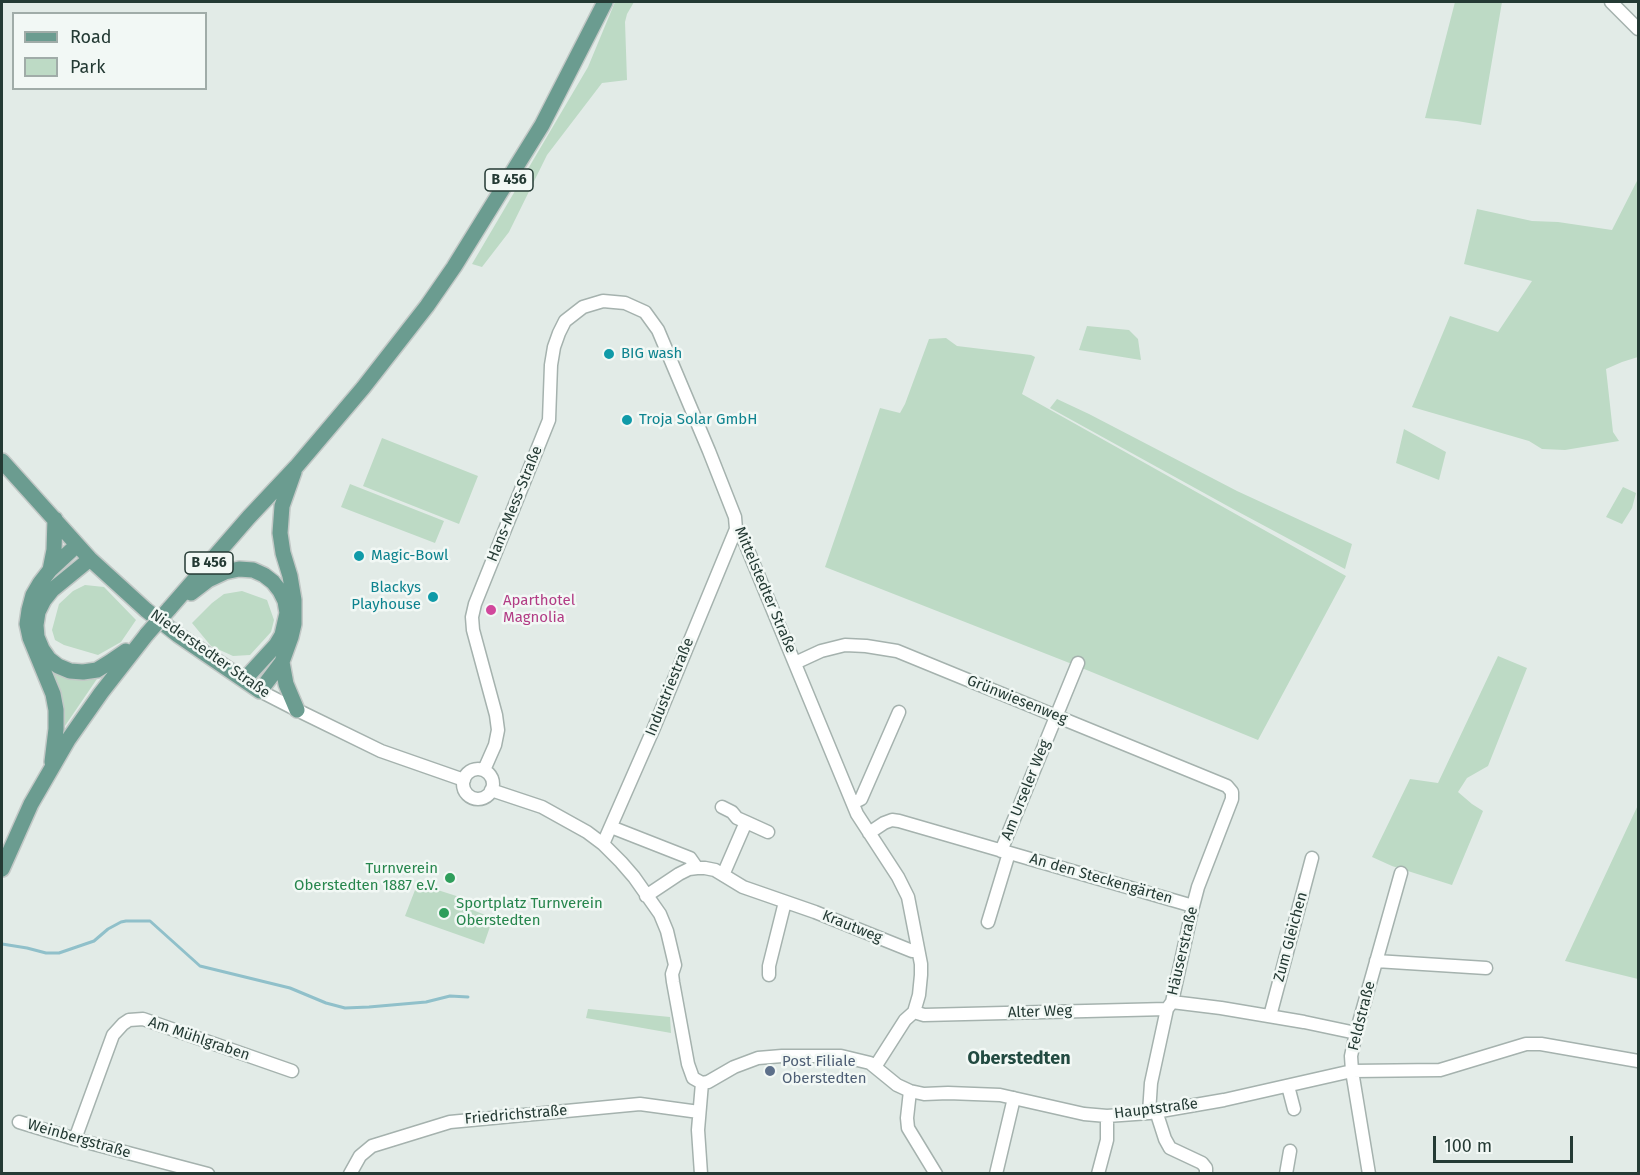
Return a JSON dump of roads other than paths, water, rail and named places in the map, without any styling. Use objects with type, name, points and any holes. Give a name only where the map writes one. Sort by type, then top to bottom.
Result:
[{"type":"main road","name":"B 456","points":[[2,869],[31,804],[68,740],[101,693],[147,634],[296,467],[382,365],[454,267],[542,125],[605,2]]},
{"type":"main road","name":"Niederstedter Straße","points":[[2,461],[77,545],[132,598],[162,623],[260,691]]},
{"type":"main road","points":[[260,691],[282,662],[291,637],[295,612],[290,576],[282,553],[280,533],[282,506],[296,467]]},
{"type":"main road","points":[[50,570],[54,550],[55,519]]},
{"type":"main road","points":[[51,769],[56,710],[53,694],[30,638],[27,624],[33,595],[40,583],[50,570],[77,545]]},
{"type":"main road","points":[[90,558],[52,590],[38,612],[37,637],[49,659],[70,671],[97,670],[110,663],[147,634]]},
{"type":"main road","points":[[169,609],[208,580],[225,572],[239,569],[253,570],[264,574],[273,582],[285,601],[287,613],[282,636],[244,680]]},
{"type":"main road","points":[[282,662],[286,684],[297,710]]},
{"type":"street","points":[[1611,2],[1638,29]]},
{"type":"street","name":"Hans-Mess-Straße","points":[[484,770],[498,737],[498,722],[475,637],[472,617],[482,586],[549,420],[550,375],[554,347],[565,321],[574,313],[592,304],[625,303],[645,312]]},
{"type":"street","name":"Mittelstedter Straße","points":[[645,312],[658,330],[708,447],[735,517],[736,529],[743,538],[857,814],[898,877],[908,897],[921,975],[918,1004],[875,1067]]},
{"type":"street","name":"Industriestraße","points":[[603,844],[736,529]]},
{"type":"street","name":"Grünwiesenweg","points":[[795,663],[821,651],[845,645],[897,651],[1227,786],[1232,792]]},
{"type":"street","name":"Am Urseler Weg","points":[[1005,852],[1078,663]]},
{"type":"street","name":"Niederstedter Straße","points":[[260,691],[381,751],[464,780],[465,790],[471,797],[480,798],[489,794],[491,790],[542,807],[587,832],[603,844],[621,862],[660,914],[667,931],[675,965],[672,974],[688,1064],[693,1078],[702,1083]]},
{"type":"street","points":[[853,803],[861,799],[899,712]]},
{"type":"street","points":[[464,780],[466,774],[472,770],[484,770],[492,779],[491,790]]},
{"type":"street","name":"Häuserstraße","points":[[1153,1112],[1151,1083],[1193,906],[1198,887],[1232,799],[1232,792]]},
{"type":"street","points":[[722,807],[732,812],[736,818],[768,832]]},
{"type":"street","name":"An den Steckengärten","points":[[869,833],[884,823],[892,820],[899,821],[1193,906]]},
{"type":"street","points":[[723,875],[746,822]]},
{"type":"street","name":"Krautweg","points":[[611,827],[690,858],[697,868],[711,869],[743,887],[854,927],[912,951],[918,950]]},
{"type":"street","name":"An den Steckengärten","points":[[988,922],[1005,852]]},
{"type":"street","name":"Zum Gleichen","points":[[1270,1016],[1312,858]]},
{"type":"street","points":[[646,896],[679,874],[697,868]]},
{"type":"street","name":"Feldstraße","points":[[1369,1173],[1351,1056],[1401,873]]},
{"type":"street","points":[[769,975],[769,966],[785,902]]},
{"type":"street","name":"Feldstraße","points":[[1376,961],[1486,968]]},
{"type":"street","name":"Alter Weg","points":[[914,1012],[924,1015],[1169,1005],[1221,1008],[1356,1033]]},
{"type":"street","name":"Am Mühlgraben","points":[[75,1140],[113,1035],[129,1020],[143,1019],[292,1071]]},
{"type":"street","name":"Hauptstraße","points":[[702,1083],[745,1062],[768,1056],[841,1056],[860,1060],[875,1067],[897,1085],[910,1091],[924,1094],[979,1094],[1014,1098],[1084,1114],[1107,1116],[1153,1112],[1224,1100],[1352,1071],[1440,1070],[1526,1044],[1541,1044],[1638,1061]]},
{"type":"street","points":[[701,1173],[698,1130],[702,1083]]},
{"type":"street","points":[[1288,1086],[1294,1109]]},
{"type":"street","points":[[910,1091],[907,1123],[912,1136],[936,1173]]},
{"type":"street","points":[[996,1173],[1014,1098]]},
{"type":"street","name":"Friedrichstraße","points":[[350,1173],[360,1156],[372,1146],[450,1122],[640,1104],[699,1112]]},
{"type":"street","points":[[1153,1112],[1170,1148],[1202,1163],[1206,1168],[1206,1173]]},
{"type":"street","points":[[1098,1173],[1107,1140],[1107,1116]]},
{"type":"street","name":"Weinbergstraße","points":[[19,1122],[75,1140],[208,1173]]},
{"type":"street","points":[[1286,1173],[1290,1151]]},
{"type":"waterway","points":[[2,944],[46,953],[59,953],[94,941],[121,922],[150,921],[200,966],[290,988],[345,1008],[426,1002],[450,996],[468,997]]},
{"type":"place","name":"BIG wash","points":[[609,354]]},
{"type":"place","name":"Troja Solar GmbH","points":[[627,420]]},
{"type":"place","name":"Magic-Bowl","points":[[359,556]]},
{"type":"place","name":"Blackys Playhouse","points":[[433,597]]},
{"type":"place","name":"Aparthotel Magnolia","points":[[491,610]]},
{"type":"place","name":"Turnverein Oberstedten 1887 e.V.","points":[[450,878]]},
{"type":"place","name":"Sportplatz Turnverein Oberstedten","points":[[444,913]]},
{"type":"place","name":"Post Filiale Oberstedten","points":[[770,1071]]},
{"type":"district","name":"Oberstedten","points":[[1019,1059]]}]
